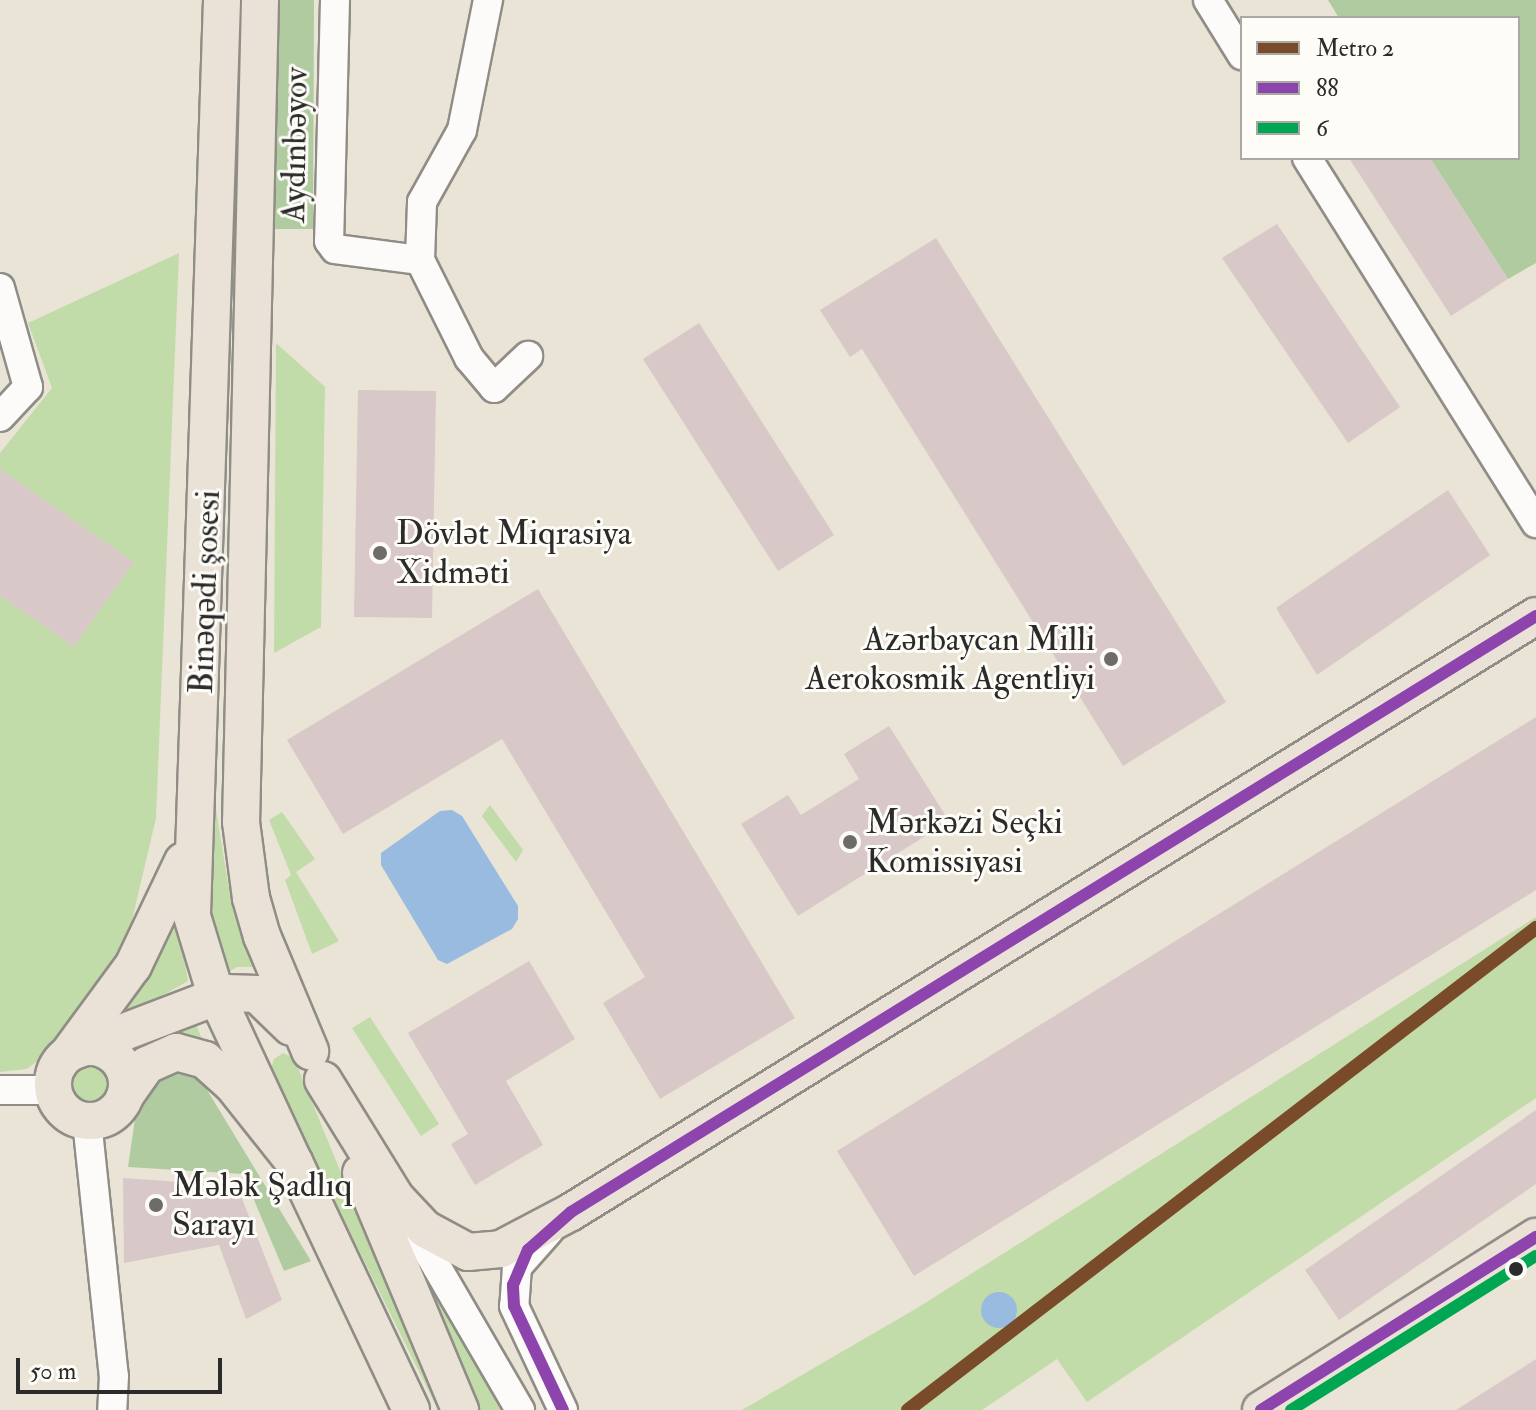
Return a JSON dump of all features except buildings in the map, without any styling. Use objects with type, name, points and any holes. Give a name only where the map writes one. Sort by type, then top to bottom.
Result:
[{"type":"main road","name":"Binəqədi şosesi","points":[[222,0],[202,707],[192,829],[192,916],[216,995],[294,1162]]},
{"type":"main road","name":"Binəqədi şosesi","points":[[260,0],[241,822],[255,911],[316,1066]]},
{"type":"main road","points":[[65,1066],[216,995],[243,992],[270,1002],[316,1066],[396,1198],[425,1229],[468,1252],[501,1249],[571,1212],[1536,616]]},
{"type":"main road","points":[[192,829],[181,868],[152,934],[65,1066],[65,1111],[87,1121],[111,1115],[138,1074],[163,1055],[195,1055],[232,1084],[294,1162],[408,1407]]},
{"type":"main road","points":[[65,1066],[102,1049],[115,1058],[125,1071],[125,1096]]},
{"type":"main road","points":[[316,1066],[460,1410]]},
{"type":"main road","points":[[1261,1410],[1536,1237]]},
{"type":"street","name":"Aydınbəyov","points":[[335,0],[329,241],[335,249],[420,260]]},
{"type":"street","points":[[488,0],[462,130],[422,202],[420,260],[469,358],[494,388],[505,383],[528,356]]},
{"type":"street","points":[[1208,0],[1240,52]]},
{"type":"street","points":[[1308,160],[1536,523]]},
{"type":"street","points":[[0,288],[28,387],[0,417]]},
{"type":"street","points":[[0,1090],[65,1066]]},
{"type":"street","points":[[87,1121],[114,1376],[112,1410]]},
{"type":"street","points":[[396,1198],[520,1410]]},
{"type":"street","points":[[563,1410],[514,1306],[513,1285],[528,1250],[571,1212]]},
{"type":"green space","points":[[278,0],[314,0],[313,229],[273,229]]},
{"type":"green space","points":[[1328,0],[1536,0],[1536,263],[1508,279],[1431,160],[1520,160],[1520,16],[1338,16]]},
{"type":"green space","points":[[179,253],[156,818],[130,929],[86,1005],[55,1047],[27,1069],[0,1072],[0,453],[52,388],[28,323]]},
{"type":"green space","points":[[276,343],[325,387],[321,627],[274,653]]},
{"type":"green space","points":[[212,784],[228,884],[254,967],[237,967],[221,977],[206,904]]},
{"type":"green space","points":[[490,805],[523,850],[516,862],[482,816]]},
{"type":"green space","points":[[282,812],[315,859],[296,872],[339,941],[312,954],[285,880],[291,875],[269,820]]},
{"type":"green space","points":[[176,912],[188,981],[118,1021]]},
{"type":"green space","points":[[1536,917],[1536,1098],[1087,1402],[1057,1359],[982,1410],[742,1410],[917,1308]]},
{"type":"green space","points":[[193,1015],[204,1045],[137,1053],[130,1039]]},
{"type":"green space","points":[[370,1017],[439,1124],[421,1136],[352,1028]]},
{"type":"green space","points":[[283,1053],[294,1058],[438,1410],[270,1071],[274,1059]]},
{"type":"green space","points":[[91,1062],[100,1063],[107,1069],[113,1076],[113,1094],[107,1101],[100,1107],[91,1108],[82,1107],[75,1101],[69,1094],[68,1085],[69,1076],[75,1069],[82,1063]]},
{"type":"green space","points":[[172,1067],[198,1075],[311,1261],[284,1271],[243,1174],[128,1167],[139,1091]]},
{"type":"green space","points":[[411,1255],[469,1341],[501,1410],[476,1410]]},
{"type":"water","points":[[452,810],[462,816],[518,906],[518,919],[512,929],[447,964],[438,960],[381,865],[381,853],[440,811]]},
{"type":"water","points":[[999,1292],[1012,1297],[1017,1310],[1012,1323],[999,1328],[986,1323],[981,1310],[986,1297]]},
{"type":"metro line","name":"2","points":[[908,1410],[1536,928]]},
{"type":"transit line","name":"88","points":[[563,1410],[514,1306],[513,1285],[528,1250],[571,1212],[1536,616]]},
{"type":"transit line","name":"88","points":[[1261,1410],[1536,1237]]},
{"type":"transit line","name":"6","points":[[1291,1410],[1536,1256]]},
{"type":"place","name":"Dövlət Miqrasiya Xidməti","points":[[380,553]]},
{"type":"place","name":"Azərbaycan Milli Aerokosmik Agentliyi","points":[[1111,659]]},
{"type":"place","name":"Mərkəzi Seçki Komissiyasi","points":[[850,842]]},
{"type":"place","name":"Mələk Şadlıq Sarayı","points":[[156,1205]]}]
